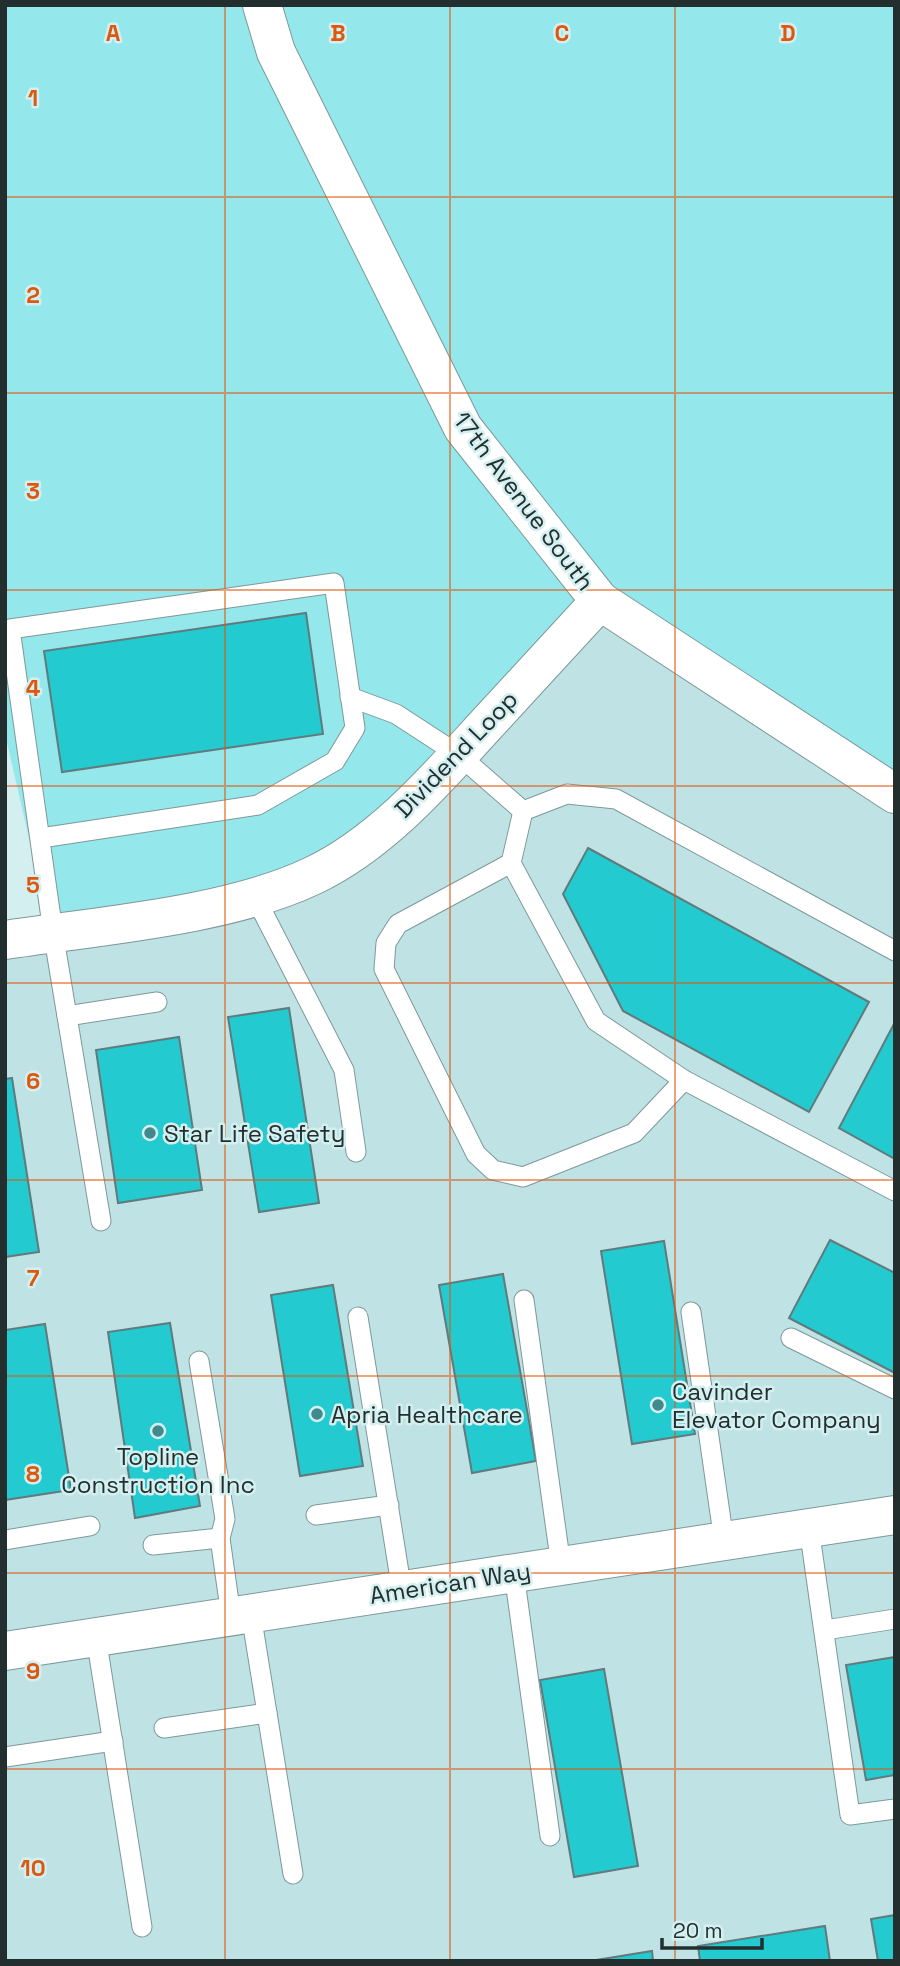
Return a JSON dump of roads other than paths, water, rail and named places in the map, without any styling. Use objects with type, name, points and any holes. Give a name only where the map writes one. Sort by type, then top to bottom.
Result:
[{"type":"street","name":"17th Avenue South","points":[[262,5],[276,52],[463,428],[600,601],[895,794]]},
{"type":"street","name":"Dividend Loop","points":[[5,940],[198,910],[255,897],[313,876],[372,837],[421,796],[600,601]]},
{"type":"street","name":"American Way","points":[[5,1651],[895,1515]]},
{"type":"lane","points":[[41,838],[258,805],[335,761],[355,728],[334,583],[10,629],[53,932],[102,1221]]},
{"type":"lane","points":[[350,696],[396,714],[458,755],[523,811]]},
{"type":"lane","points":[[523,811],[567,794],[616,799],[895,951]]},
{"type":"lane","points":[[523,811],[510,863],[596,1021],[684,1080],[895,1191]]},
{"type":"lane","points":[[510,863],[398,924],[386,943],[384,969],[476,1154],[493,1171],[523,1177],[634,1133],[684,1080]]},
{"type":"lane","points":[[255,897],[344,1070],[356,1152]]},
{"type":"lane","points":[[67,1016],[157,1002]]},
{"type":"lane","points":[[524,1300],[561,1566]]},
{"type":"lane","points":[[691,1312],[724,1541]]},
{"type":"lane","points":[[358,1317],[402,1591]]},
{"type":"lane","points":[[791,1338],[895,1389]]},
{"type":"lane","points":[[199,1361],[225,1519],[220,1538],[267,1713],[293,1874]]},
{"type":"lane","points":[[316,1515],[389,1505]]},
{"type":"lane","points":[[5,1540],[90,1526]]},
{"type":"lane","points":[[809,1528],[850,1815],[895,1809]]},
{"type":"lane","points":[[153,1545],[220,1538]]},
{"type":"lane","points":[[514,1573],[551,1836]]},
{"type":"lane","points":[[825,1630],[895,1619]]},
{"type":"lane","points":[[96,1637],[142,1927]]},
{"type":"lane","points":[[164,1728],[267,1713]]},
{"type":"lane","points":[[5,1757],[113,1741]]},
{"type":"place","name":"Star Life Safety","points":[[150,1133]]},
{"type":"place","name":"Cavinder Elevator Company","points":[[658,1405]]},
{"type":"place","name":"Apria Healthcare","points":[[317,1414]]},
{"type":"place","name":"Topline Construction Inc","points":[[158,1431]]}]
